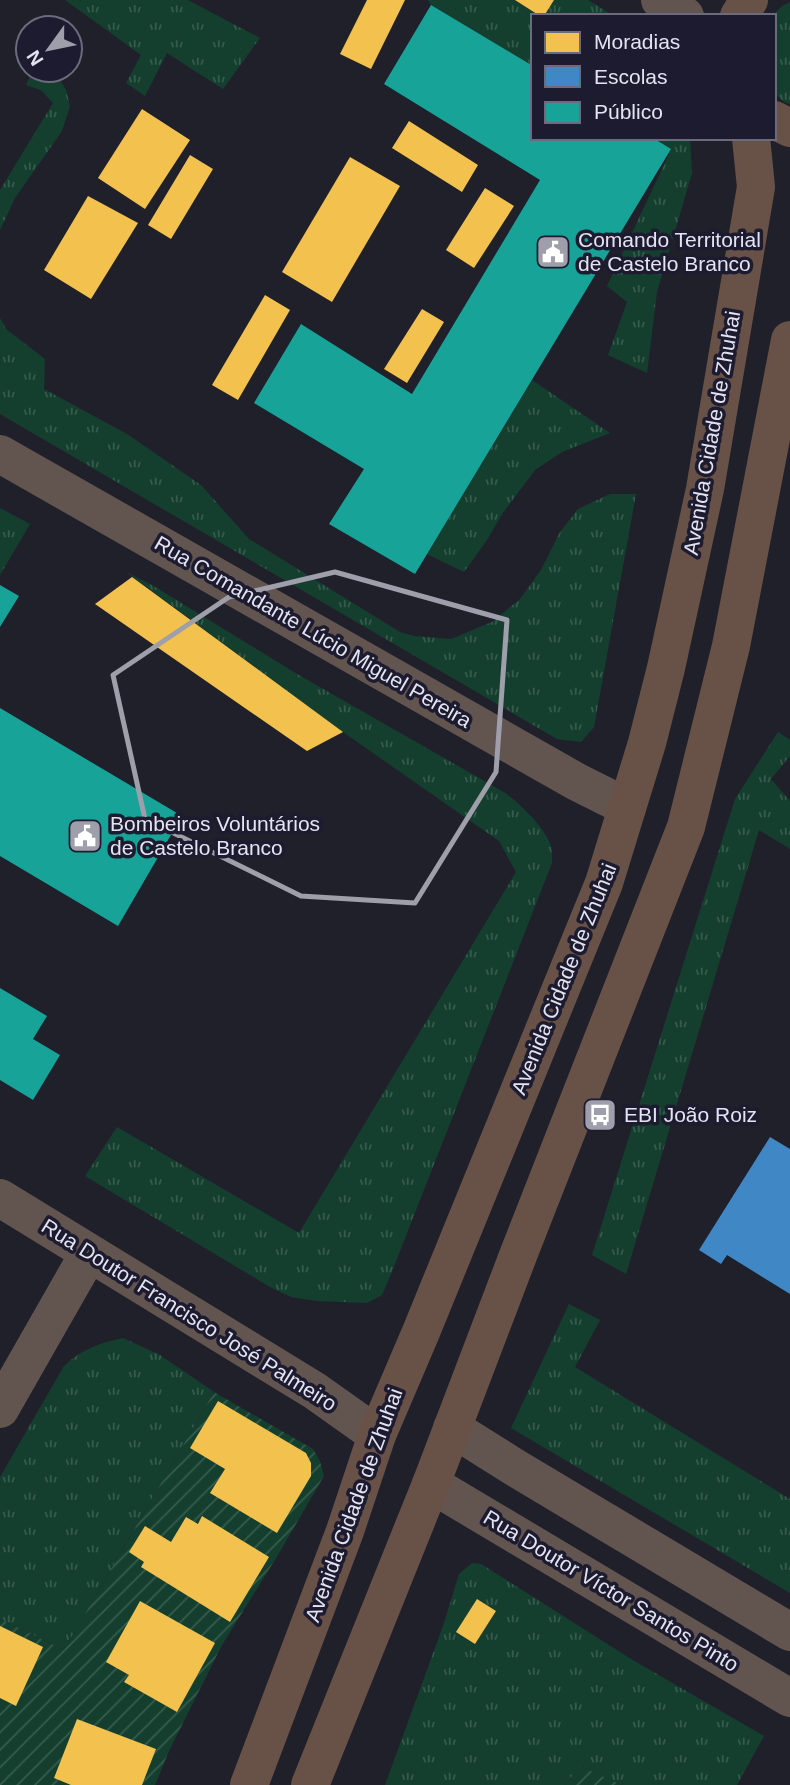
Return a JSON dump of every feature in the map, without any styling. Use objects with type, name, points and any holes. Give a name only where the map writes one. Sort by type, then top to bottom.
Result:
[{"type":"main road","name":"Avenida Cidade de Zhuhai","points":[[249,1785],[345,1531],[377,1435],[604,883],[647,743],[705,489],[756,187],[751,140]]},
{"type":"main road","points":[[310,1785],[431,1484],[686,827],[731,646],[790,340]]},
{"type":"street","points":[[660,0],[682,14]]},
{"type":"street","name":"Rua Comandante Lúcio Miguel Pereira","points":[[0,454],[577,782],[627,807]]},
{"type":"street","name":"Rua Doutor Francisco José Palmeiro","points":[[0,1198],[315,1391],[377,1435]]},
{"type":"street","points":[[0,1409],[89,1253]]},
{"type":"street","points":[[452,1428],[790,1632]]},
{"type":"street","name":"Rua Doutor Víctor Santos Pinto","points":[[431,1484],[790,1698]]},
{"type":"highlighted area","points":[[335,572],[507,620],[496,772],[415,903],[301,896],[145,819],[113,675],[229,597]]},
{"type":"green space","points":[[65,0],[188,0],[260,38],[223,89],[167,53],[145,96],[126,83],[141,55]]},
{"type":"green space","points":[[428,0],[588,0],[611,14],[531,14],[531,65],[431,5]]},
{"type":"green space","points":[[790,2],[790,104],[776,95],[774,14]]},
{"type":"green space","points":[[62,84],[70,106],[62,131],[15,198],[0,230],[0,190],[53,103],[41,90],[26,85]]},
{"type":"green space","points":[[656,140],[690,140],[692,173],[657,292],[647,373],[608,355],[627,302],[607,286],[671,150]]},
{"type":"green space","points":[[0,318],[6,329],[45,359],[44,389],[127,434],[201,485],[249,539],[400,632],[414,636],[451,639],[492,622],[520,599],[541,570],[560,532],[578,509],[610,494],[636,494],[594,727],[581,742],[557,739],[0,414]]},
{"type":"green space","points":[[532,380],[610,433],[562,452],[535,470],[464,572],[427,554]]},
{"type":"green space","points":[[0,508],[30,524],[0,575]]},
{"type":"green space","points":[[126,572],[507,794],[538,825],[551,846],[552,863],[391,1274],[382,1295],[367,1303],[291,1297],[85,1176],[117,1127],[299,1233],[516,872],[499,841],[343,732]]},
{"type":"green space","points":[[778,732],[790,740],[790,756],[771,779],[790,801],[790,849],[759,830],[626,1274],[592,1255],[735,799]]},
{"type":"green space","points":[[569,1304],[600,1320],[575,1367],[790,1499],[790,1593],[511,1428]]},
{"type":"green space","points":[[123,1338],[160,1355],[214,1392],[64,1650],[0,1619],[0,1477],[64,1366],[92,1347]]},
{"type":"green space","points":[[214,1392],[313,1449],[324,1476],[222,1645],[155,1785],[0,1785],[0,1619],[64,1650]]},
{"type":"green space","points":[[472,1563],[481,1564],[631,1659],[764,1736],[737,1785],[622,1785],[580,1766],[565,1785],[385,1785],[443,1626],[459,1574]]},
{"type":"green space","points":[[580,1766],[622,1785],[565,1785]]},
{"type":"building: Moradias","points":[[367,0],[405,0],[371,69],[340,54]]},
{"type":"building: Moradias","points":[[515,0],[554,0],[545,14],[537,14]]},
{"type":"building: Moradias","points":[[142,109],[190,140],[145,209],[98,178]]},
{"type":"building: Moradias","points":[[409,121],[478,165],[462,192],[392,148]]},
{"type":"building: Moradias","points":[[190,155],[213,169],[171,239],[148,225]]},
{"type":"building: Moradias","points":[[350,157],[400,186],[332,302],[282,272]]},
{"type":"building: Moradias","points":[[485,188],[514,206],[474,268],[446,250]]},
{"type":"building: Moradias","points":[[88,196],[138,223],[91,299],[44,270]]},
{"type":"building: Moradias","points":[[265,295],[290,310],[238,400],[212,385]]},
{"type":"building: Moradias","points":[[422,309],[444,322],[407,383],[384,369]]},
{"type":"building: Moradias","points":[[132,577],[343,732],[307,751],[95,604]]},
{"type":"building: Moradias","points":[[218,1401],[306,1453],[311,1463],[311,1476],[277,1533],[210,1493],[225,1469],[190,1448]]},
{"type":"building: Moradias","points":[[202,1516],[269,1557],[230,1622],[141,1567],[144,1562],[129,1552],[145,1526],[171,1542],[186,1517],[198,1524]]},
{"type":"building: Moradias","points":[[477,1599],[496,1611],[475,1644],[456,1632]]},
{"type":"building: Moradias","points":[[140,1601],[215,1643],[177,1712],[124,1682],[129,1675],[106,1662]]},
{"type":"building: Moradias","points":[[0,1626],[43,1647],[16,1706],[0,1698]]},
{"type":"building: Moradias","points":[[77,1719],[156,1749],[142,1785],[71,1785],[54,1778]]},
{"type":"building: Escolas","points":[[770,1137],[790,1149],[790,1294],[727,1255],[721,1264],[699,1250]]},
{"type":"building: Público","name":"Comando Territorial de Castelo Branco","points":[[431,5],[531,65],[531,140],[656,140],[671,149],[415,574],[329,524],[364,469],[254,403],[301,324],[412,394],[540,180],[384,84]]},
{"type":"building: Público","points":[[0,585],[19,596],[0,627]]},
{"type":"building: Público","name":"Bombeiros Voluntários de Castelo Branco","points":[[0,708],[182,816],[118,926],[0,856]]},
{"type":"building: Público","points":[[0,988],[47,1016],[33,1039],[60,1055],[33,1100],[0,1080]]},
{"type":"place","name":"Comando Territorial de Castelo Branco","points":[[553,252]]},
{"type":"place","name":"Bombeiros Voluntários de Castelo Branco","points":[[85,836]]},
{"type":"place","name":"EBI João Roiz","points":[[600,1115]]}]
